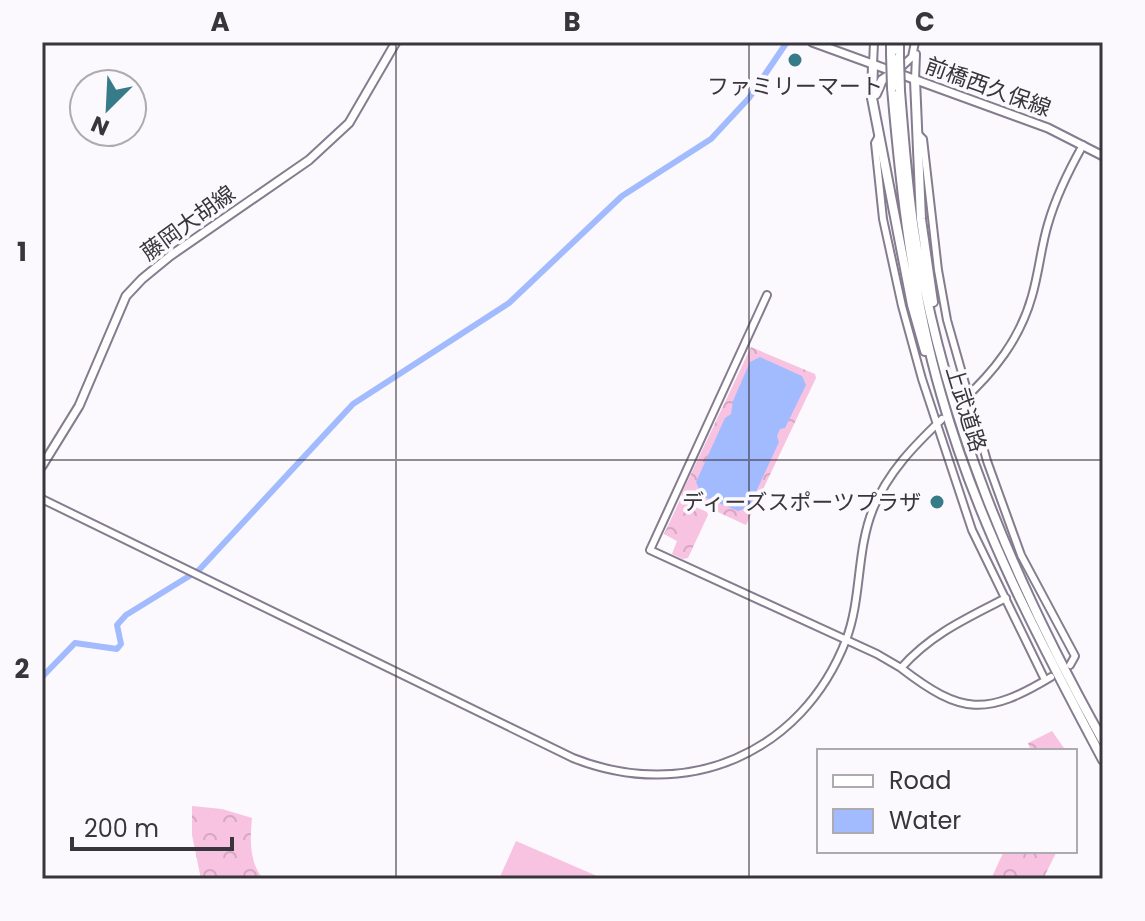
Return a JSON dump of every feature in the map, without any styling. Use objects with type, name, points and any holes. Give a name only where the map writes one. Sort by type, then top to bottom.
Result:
[{"type":"highway","name":"上武道路","points":[[891,42],[895,55],[906,228],[940,393],[975,494],[1001,557],[1103,760]]},
{"type":"highway","name":"上武道路","points":[[895,55],[899,42]]},
{"type":"highway","points":[[873,65],[872,98],[912,305],[940,393]]},
{"type":"highway","points":[[875,111],[877,86],[894,72]]},
{"type":"highway","points":[[915,80],[921,219],[947,380]]},
{"type":"highway","name":"上武道路","points":[[896,90],[914,231],[947,380],[974,466],[1007,553],[1103,741]]},
{"type":"main road","name":"藤岡大胡線","points":[[42,466],[79,406],[126,296],[156,267],[333,141],[349,123],[396,42]]},
{"type":"main road","name":"前橋西久保線","points":[[812,42],[1048,128],[1103,156]]},
{"type":"street","points":[[873,65],[874,42]]},
{"type":"street","points":[[894,72],[912,57],[916,42]]},
{"type":"street","points":[[915,80],[916,42]]},
{"type":"street","points":[[918,134],[923,139],[947,320],[987,461],[1021,555],[1075,656],[1070,665]]},
{"type":"street","points":[[767,295],[650,550],[901,668],[933,692],[968,704],[1005,701],[1048,678],[969,521],[902,306],[883,219],[875,143],[879,136]]},
{"type":"street","points":[[961,402],[999,363],[1022,324],[1033,292],[1052,210],[1083,145]]},
{"type":"street","points":[[42,499],[573,758],[612,771],[654,775],[680,773],[703,770],[747,754],[778,734],[810,703],[833,668],[845,641],[855,603],[862,544],[873,508],[893,470],[940,422]]},
{"type":"street","points":[[901,668],[942,630],[1006,598]]},
{"type":"green space","points":[[751,347],[815,374],[816,378],[746,525],[681,495]]},
{"type":"green space","points":[[680,500],[708,515],[688,558],[683,559],[672,554],[677,541],[664,534]]},
{"type":"green space","points":[[1052,731],[1065,749],[1030,749],[1028,743]]},
{"type":"green space","points":[[192,806],[222,809],[252,818],[253,858],[263,879],[201,879],[192,835]]},
{"type":"green space","points":[[516,841],[604,879],[499,879]]},
{"type":"green space","points":[[1003,853],[1056,853],[1043,879],[991,879]]},
{"type":"water","points":[[760,357],[802,376],[806,385],[785,428],[780,429],[777,436],[779,442],[749,507],[738,511],[702,496],[696,482],[725,418],[731,414],[733,401],[750,362]]},
{"type":"waterway","points":[[42,677],[75,643],[117,649],[121,644],[117,625],[126,615],[199,570],[353,404],[509,303],[622,196],[711,139],[749,98],[787,42]]},
{"type":"place","name":"ファミリーマート","points":[[795,60]]},
{"type":"place","name":"ディーズスポーツプラザ","points":[[937,502]]}]
